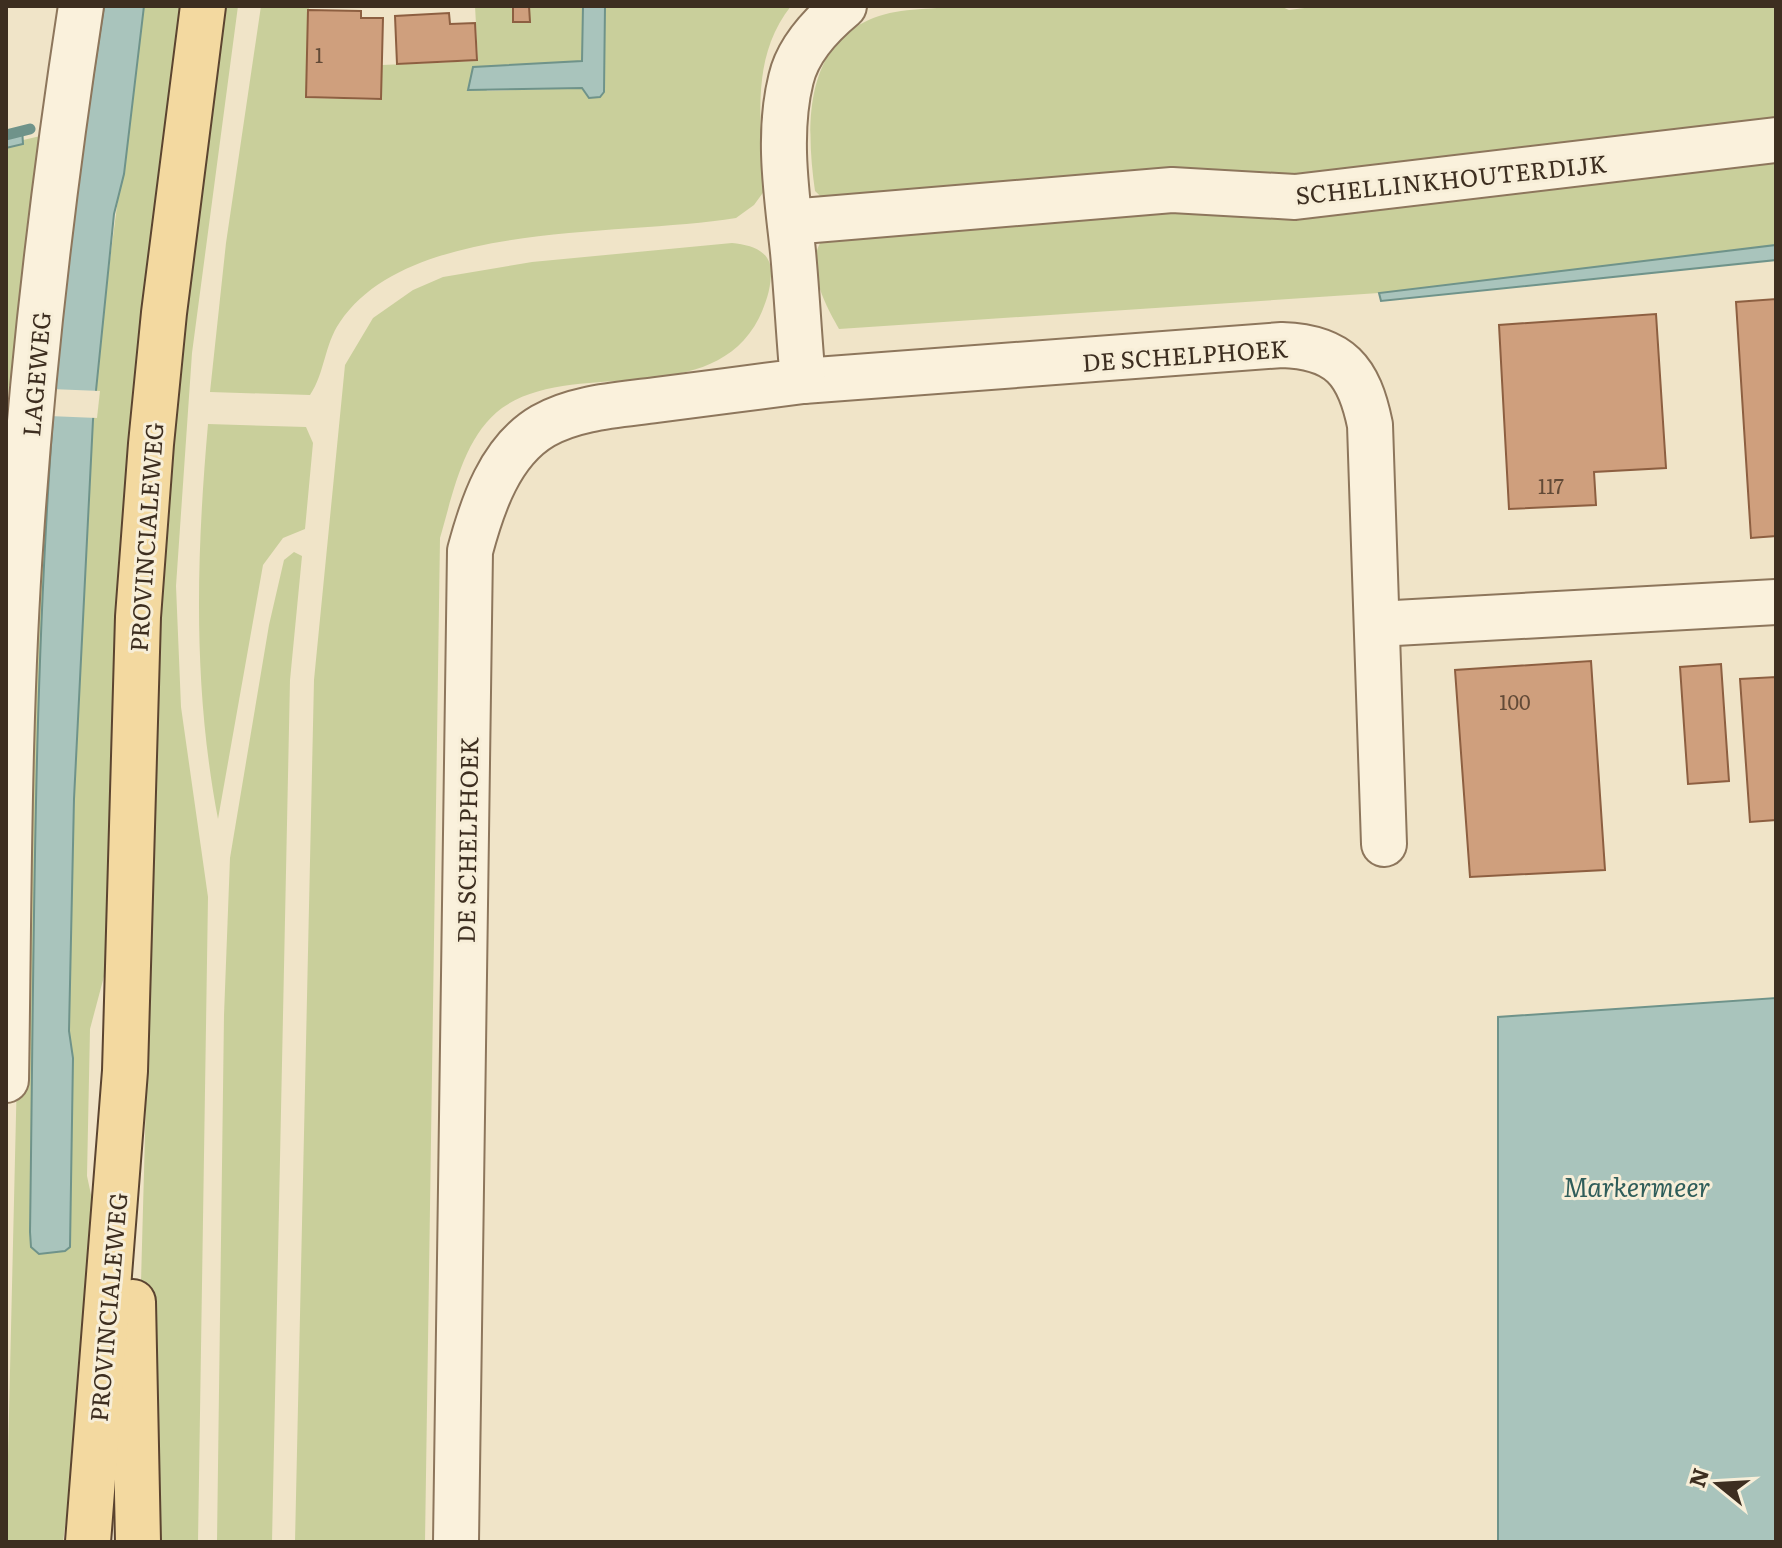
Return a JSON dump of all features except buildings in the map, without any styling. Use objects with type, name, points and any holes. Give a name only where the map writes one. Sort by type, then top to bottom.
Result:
[{"type":"main road","name":"PROVINCIALEWEG","points":[[88,1542],[125,1071],[138,617],[164,313],[203,6]]},
{"type":"main road","name":"PROVINCIALEWEG","points":[[125,1071],[138,1542]]},
{"type":"street","name":"LAGEWEG","points":[[6,1080],[12,697],[21,537],[51,202],[81,6]]},
{"type":"street","points":[[803,381],[784,151],[791,78],[823,23],[844,6]]},
{"type":"street","name":"SCHELLINKHOUTERDIJK","points":[[790,222],[1172,190],[1295,197],[1776,140]]},
{"type":"street","name":"DE SCHELPHOEK","points":[[456,1542],[470,551],[492,485],[514,453],[542,427],[572,414],[612,406],[803,381],[1282,345],[1311,346],[1333,356],[1351,372],[1364,395],[1370,425],[1384,844]]},
{"type":"street","points":[[1377,624],[1776,602]]},
{"type":"green space","points":[[94,6],[104,6],[86,127],[53,418],[38,726],[31,1247],[70,1246],[73,1058],[69,1031],[80,630],[96,390],[112,246],[144,6],[185,6],[107,965],[90,1029],[87,1176],[99,1232],[96,1294],[63,1542],[6,1542],[28,604]]},
{"type":"green space","points":[[225,6],[238,6],[192,353],[176,586],[181,707],[208,897],[198,1542],[147,1542],[141,1282],[161,549],[184,305]]},
{"type":"green space","points":[[261,6],[309,6],[306,98],[381,100],[382,65],[478,61],[475,6],[583,6],[582,61],[473,67],[487,91],[582,88],[604,92],[605,6],[791,6],[778,26],[763,71],[760,118],[765,190],[754,205],[736,218],[522,238],[466,249],[415,265],[372,289],[340,322],[310,395],[210,392],[226,243]]},
{"type":"green space","points":[[972,6],[1280,6],[1289,10],[1320,6],[1776,6],[1776,127],[1281,185],[832,207],[815,191],[811,114],[823,65],[836,45],[854,28],[879,16]]},
{"type":"green space","points":[[49,134],[19,385],[9,385],[7,416],[17,417],[6,534],[6,144]]},
{"type":"green space","points":[[1776,154],[1776,245],[1379,293],[839,329],[823,298],[816,274],[817,250],[822,240]]},
{"type":"green space","points":[[732,243],[763,253],[771,271],[762,312],[737,347],[709,365],[676,374],[566,386],[532,393],[502,408],[489,420],[461,467],[440,538],[425,1542],[295,1542],[314,680],[345,365],[373,318],[413,290],[443,277],[532,262]]},
{"type":"green space","points":[[208,424],[306,427],[313,443],[305,529],[283,538],[263,565],[218,819],[204,721],[199,623],[201,525]]},
{"type":"green space","points":[[294,552],[302,556],[290,680],[272,1542],[217,1542],[224,1015],[230,858],[269,625],[284,560]]},
{"type":"water","points":[[104,6],[144,6],[124,174],[114,214],[93,420],[74,799],[69,1031],[73,1058],[70,1247],[65,1251],[39,1254],[31,1247],[30,1232],[36,824],[46,519],[68,262]]},
{"type":"water","points":[[583,6],[605,6],[604,92],[600,97],[589,98],[582,88],[468,90],[473,67],[582,61]]},
{"type":"water","points":[[22,128],[23,144],[6,148],[6,132]]},
{"type":"water","points":[[1776,245],[1776,260],[1381,301],[1379,293]]},
{"type":"water","name":"Markermeer","points":[[1776,998],[1776,1542],[1498,1542],[1498,1017]]},
{"type":"pier","points":[[51,389],[100,391],[97,418],[49,416]]},
{"type":"waterway","points":[[6,135],[30,129]]}]
